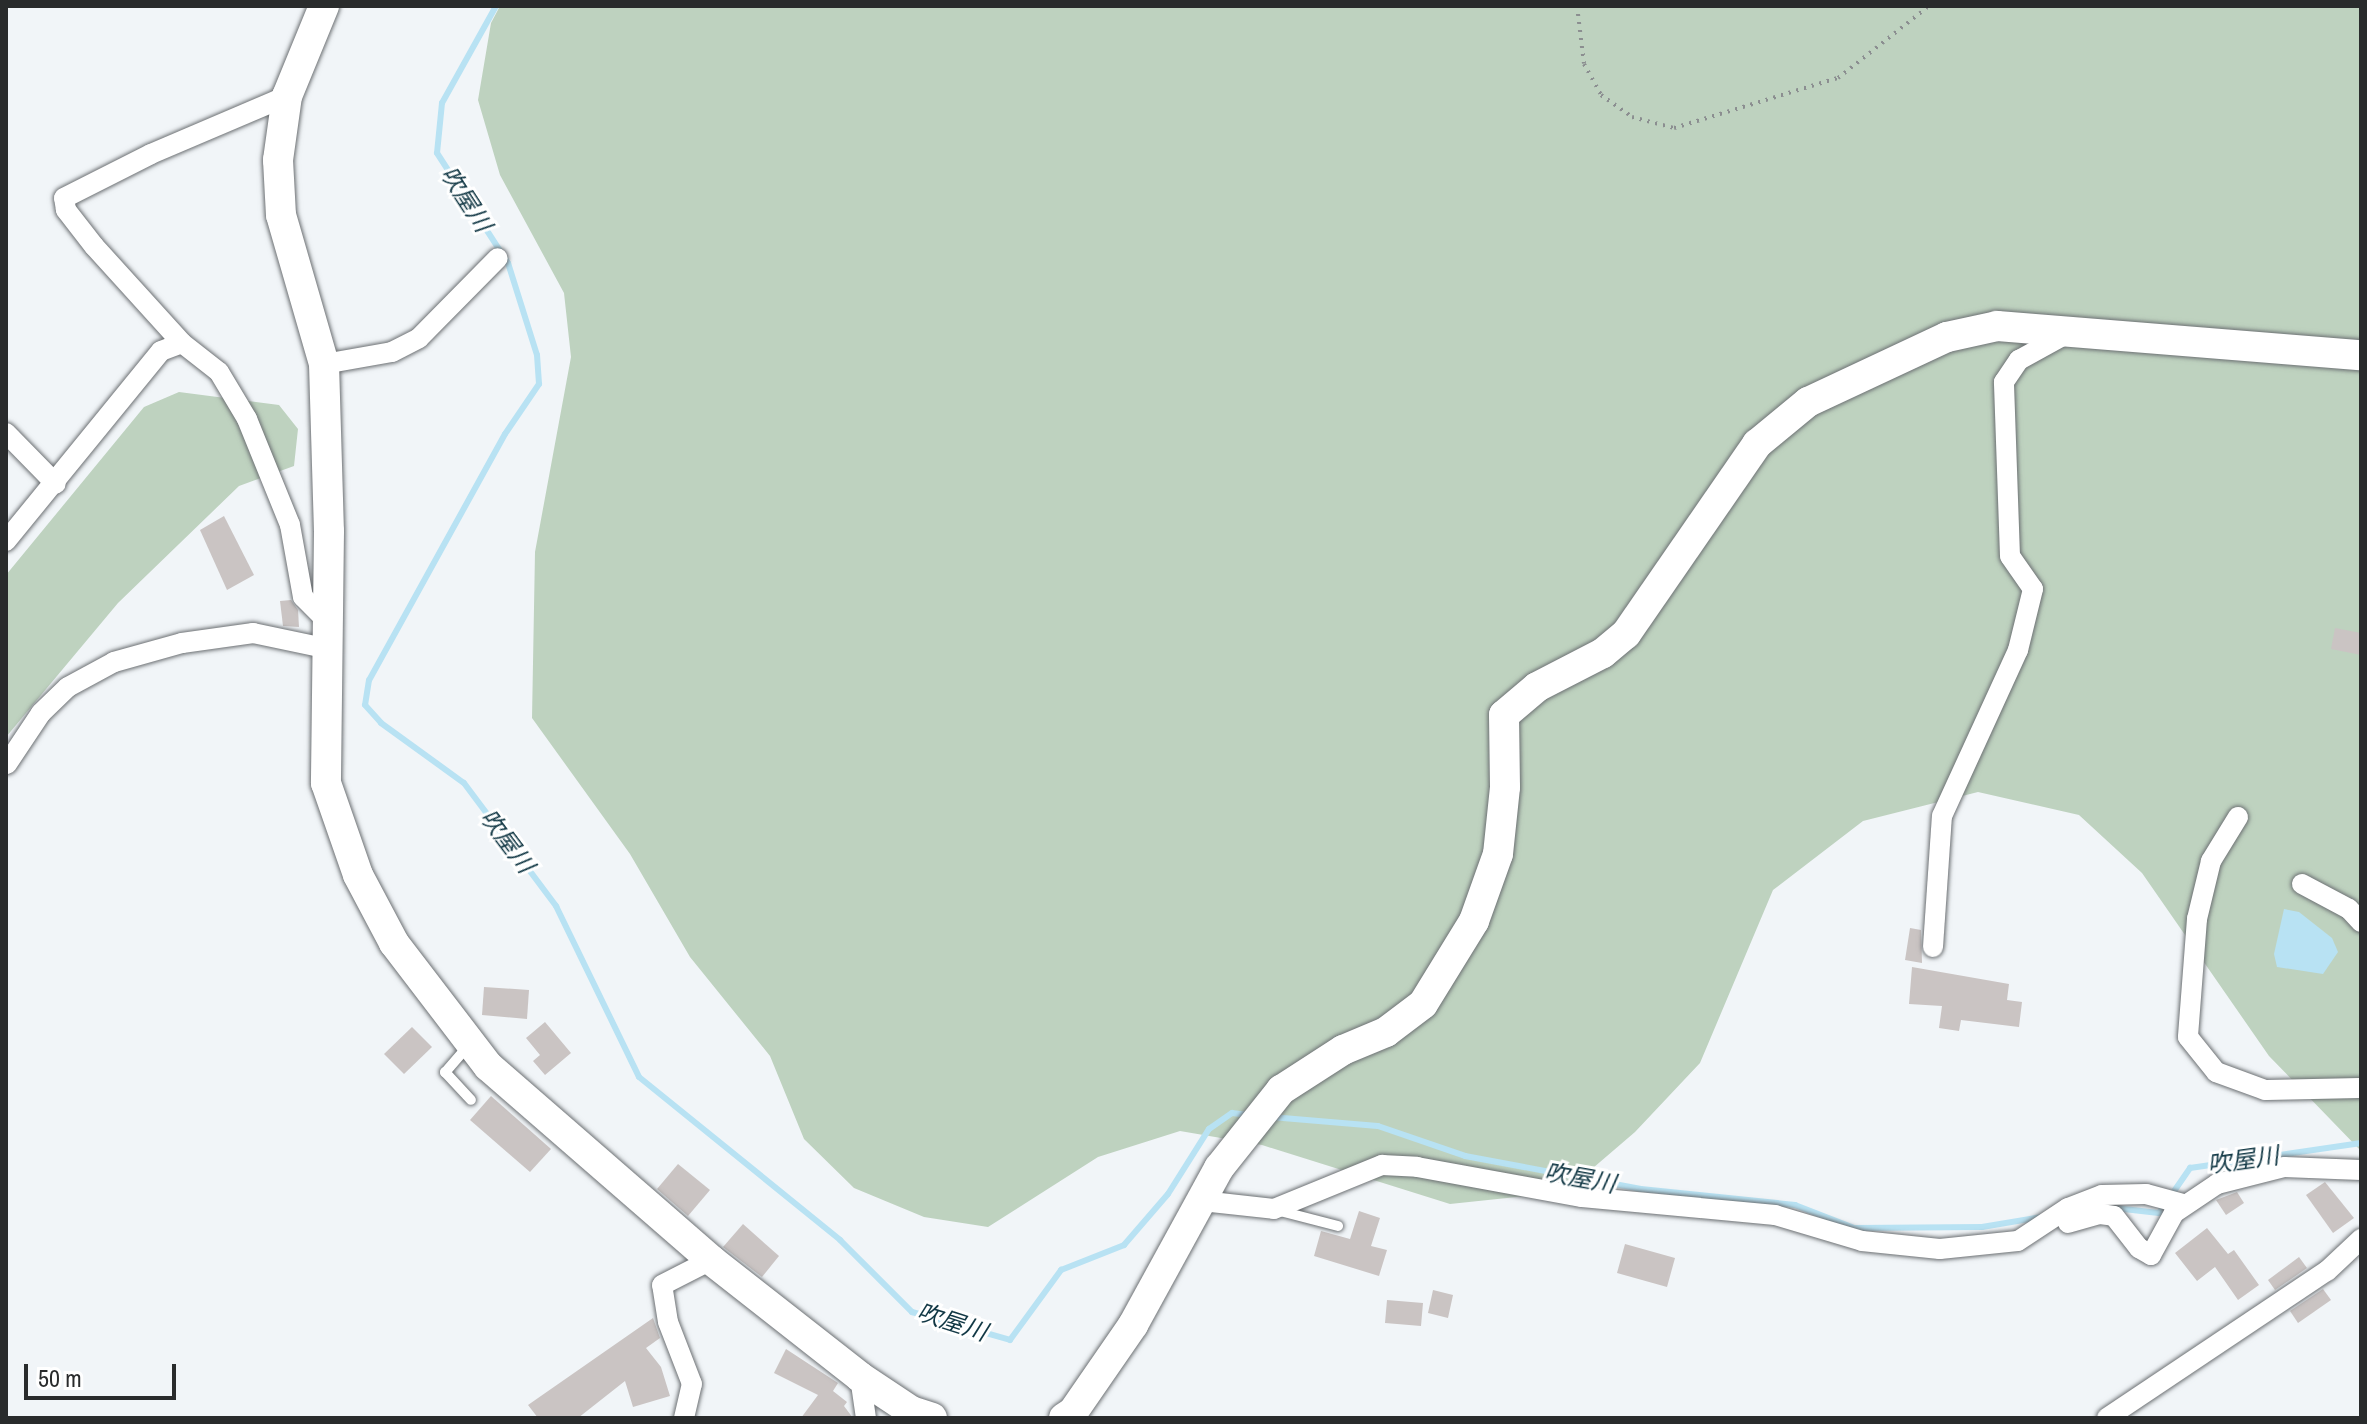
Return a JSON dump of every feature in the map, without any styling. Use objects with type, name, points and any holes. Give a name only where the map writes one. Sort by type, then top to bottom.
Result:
[{"type":"street","points":[[324,6],[287,96],[278,160],[281,215],[324,364],[329,531],[324,618],[326,783],[337,824],[394,943],[469,1045],[574,1144],[711,1260],[860,1377],[911,1411],[932,1418]]},
{"type":"street","points":[[287,96],[151,154],[64,198],[66,210],[94,246],[182,343],[219,372],[247,419],[290,525],[303,597],[324,618]]},
{"type":"street","points":[[324,364],[392,352],[419,338],[498,258]]},
{"type":"street","points":[[1064,1418],[1073,1412],[1133,1325],[1219,1168],[1281,1090],[1343,1050],[1386,1032],[1423,1004],[1474,921],[1498,854],[1505,787],[1504,715],[1537,687],[1603,653],[1626,634],[1757,444],[1808,402],[1947,337],[1997,326],[2076,329],[2361,355]]},
{"type":"street","points":[[1933,947],[1942,816],[2018,650],[2033,589],[2010,556],[2004,382],[2019,360],[2076,329]]},
{"type":"street","points":[[6,541],[56,484],[161,351],[182,343]]},
{"type":"street","points":[[6,433],[56,484]]},
{"type":"street","points":[[7,764],[41,713],[68,687],[114,662],[182,643],[253,633],[324,648]]},
{"type":"street","points":[[2238,817],[2211,861],[2197,919],[2188,1037],[2216,1072],[2265,1090],[2361,1088]]},
{"type":"street","points":[[2302,884],[2349,909],[2361,922]]},
{"type":"street","points":[[1202,1201],[1274,1209],[1382,1165],[1417,1167],[1582,1197],[1775,1215],[1862,1241],[1940,1249],[2018,1241],[2068,1208],[2102,1195],[2146,1194],[2184,1204]]},
{"type":"street","points":[[2068,1223],[2100,1214],[2114,1216],[2148,1256],[2184,1204],[2217,1184],[2257,1172],[2361,1170]]},
{"type":"street","points":[[2107,1418],[2327,1271],[2361,1239]]},
{"type":"street","points":[[684,1418],[692,1384],[668,1322],[662,1285],[711,1260]]},
{"type":"street","points":[[860,1377],[866,1418]]},
{"type":"lane","points":[[469,1045],[445,1072],[471,1100]]},
{"type":"lane","points":[[1274,1209],[1338,1226]]},
{"type":"path","points":[[1577,6],[1584,64],[1601,95],[1632,117],[1674,128],[1838,78],[1929,6]]},
{"type":"green space","points":[[500,6],[2361,6],[2361,1151],[2269,1056],[2142,873],[2079,815],[1978,792],[1863,821],[1773,890],[1700,1063],[1635,1132],[1565,1192],[1450,1204],[1262,1145],[1180,1131],[1098,1157],[988,1227],[924,1217],[854,1188],[804,1139],[770,1056],[690,957],[630,854],[532,718],[535,552],[571,357],[564,293],[500,175],[478,100],[491,23]]},
{"type":"green space","points":[[179,392],[279,405],[298,429],[294,466],[239,486],[118,603],[6,737],[6,575],[144,407]]},
{"type":"water","points":[[2284,909],[2299,912],[2332,938],[2338,952],[2323,974],[2277,967],[2274,954]]},
{"type":"building","points":[[224,516],[254,575],[227,590],[200,530]]},
{"type":"building","points":[[291,600],[298,610],[299,627],[283,626],[280,601]]},
{"type":"building","points":[[2335,628],[2361,633],[2361,655],[2331,649]]},
{"type":"building","points":[[1910,928],[1921,930],[1922,963],[1905,960]]},
{"type":"building","points":[[1912,967],[2009,984],[2007,1000],[2022,1002],[2019,1027],[1961,1020],[1959,1031],[1939,1028],[1942,1006],[1909,1004]]},
{"type":"building","points":[[484,987],[529,990],[527,1019],[482,1015]]},
{"type":"building","points":[[545,1022],[571,1053],[545,1075],[533,1061],[540,1055],[526,1038]]},
{"type":"building","points":[[412,1027],[432,1047],[404,1074],[384,1054]]},
{"type":"building","points":[[491,1096],[551,1149],[530,1172],[470,1120]]},
{"type":"building","points":[[678,1164],[710,1190],[688,1216],[657,1189]]},
{"type":"building","points":[[2325,1182],[2354,1218],[2333,1233],[2306,1195]]},
{"type":"building","points":[[2237,1192],[2244,1203],[2226,1215],[2216,1200]]},
{"type":"building","points":[[1359,1211],[1380,1218],[1371,1246],[1387,1250],[1379,1276],[1314,1256],[1321,1231],[1350,1239]]},
{"type":"building","points":[[743,1224],[779,1256],[762,1277],[723,1247]]},
{"type":"building","points":[[2207,1228],[2228,1254],[2234,1250],[2259,1285],[2238,1300],[2215,1267],[2197,1281],[2175,1253]]},
{"type":"building","points":[[1625,1244],[1675,1258],[1667,1287],[1617,1273]]},
{"type":"building","points":[[2299,1257],[2307,1268],[2275,1290],[2268,1280]]},
{"type":"building","points":[[2323,1289],[2331,1300],[2298,1323],[2290,1311]]},
{"type":"building","points":[[1433,1290],[1453,1295],[1448,1318],[1428,1313]]},
{"type":"building","points":[[1387,1300],[1423,1303],[1421,1326],[1385,1323]]},
{"type":"building","points":[[653,1318],[660,1338],[646,1348],[661,1367],[670,1396],[633,1407],[625,1381],[578,1418],[538,1418],[528,1405]]},
{"type":"building","points":[[786,1349],[838,1383],[833,1391],[847,1402],[844,1406],[853,1418],[801,1418],[818,1395],[774,1373]]},
{"type":"waterway","name":"吹屋川","points":[[496,6],[442,103],[437,153],[508,263],[537,355],[539,384],[505,434],[369,680],[365,705],[381,723],[464,783],[556,906],[639,1077],[840,1240],[912,1312],[1010,1340],[1061,1270],[1124,1245],[1168,1194],[1209,1129],[1232,1113],[1248,1115]]},
{"type":"waterway","name":"吹屋川","points":[[1271,1117],[1378,1126],[1465,1156],[1641,1189],[1795,1205],[1854,1228],[1982,1227],[2041,1217]]},
{"type":"waterway","name":"吹屋川","points":[[2115,1208],[2159,1213],[2190,1168],[2361,1143]]}]
